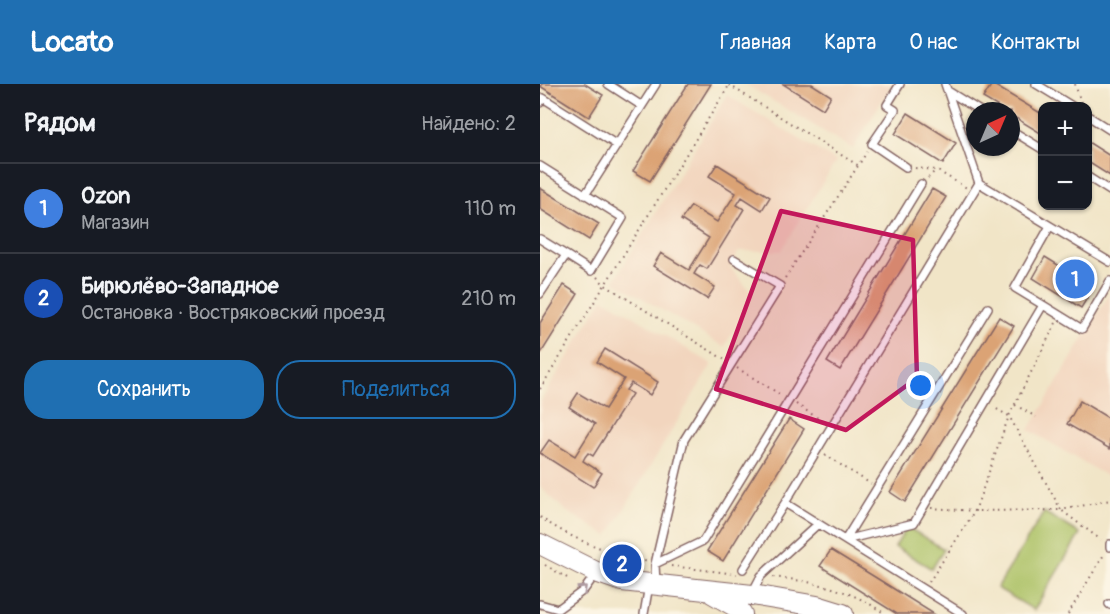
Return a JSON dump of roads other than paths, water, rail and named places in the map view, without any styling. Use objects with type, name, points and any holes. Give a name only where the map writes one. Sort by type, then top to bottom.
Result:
[{"type":"street","points":[[540,544],[596,572],[622,581],[653,578],[705,589],[752,595],[793,609],[843,614]]},
{"type":"street","points":[[705,589],[738,608],[742,614]]},
{"type":"lane","points":[[608,84],[642,106]]},
{"type":"lane","points":[[585,195],[656,84]]},
{"type":"lane","points":[[900,84],[887,105],[895,110],[872,144],[906,167]]},
{"type":"lane","points":[[1036,84],[1065,102]]},
{"type":"lane","points":[[947,88],[967,102]]},
{"type":"lane","points":[[947,88],[979,183],[1110,262]]},
{"type":"lane","points":[[540,104],[543,98],[617,145]]},
{"type":"lane","points":[[1092,119],[1110,130]]},
{"type":"lane","points":[[1020,136],[1038,147]]},
{"type":"lane","points":[[540,166],[623,218],[591,271],[540,239]]},
{"type":"lane","points":[[1092,180],[1110,191]]},
{"type":"lane","points":[[743,569],[979,183]]},
{"type":"lane","points":[[653,578],[703,541],[921,184]]},
{"type":"lane","points":[[1050,226],[1015,288],[1082,329],[1110,281]]},
{"type":"lane","points":[[540,294],[566,255]]},
{"type":"lane","points":[[644,614],[684,440],[780,286],[734,259]]},
{"type":"lane","points":[[845,540],[914,523],[1043,306]]},
{"type":"lane","points":[[845,540],[988,308]]},
{"type":"lane","points":[[785,503],[963,614]]},
{"type":"lane","points":[[752,595],[761,576],[818,524]]},
{"type":"lane","points":[[540,604],[558,609],[584,590],[596,572]]},
{"type":"place","name":"Ozon","points":[[1075,279]]},
{"type":"place","name":"Бирюлёво-Западное","points":[[622,564]]}]
